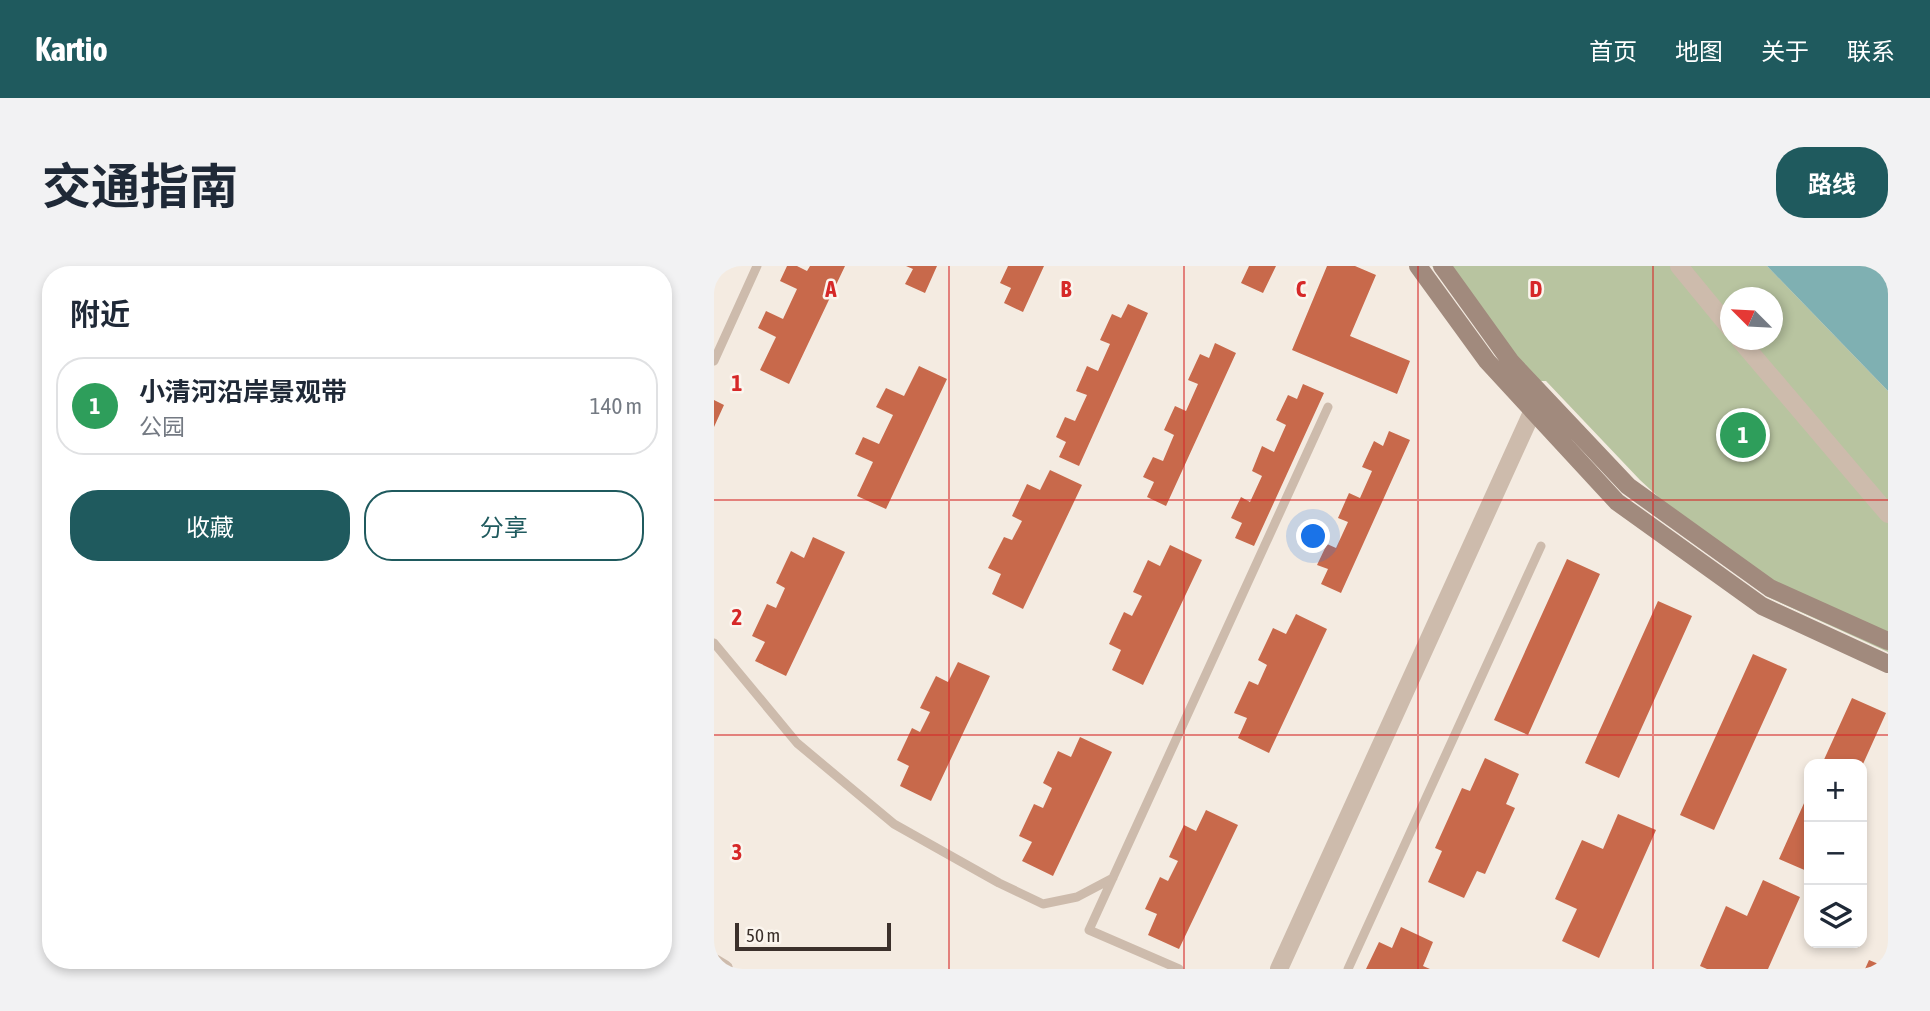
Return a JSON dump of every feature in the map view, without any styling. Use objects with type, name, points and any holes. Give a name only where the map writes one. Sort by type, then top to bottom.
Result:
[{"type":"main road","points":[[1418,266],[1487,361],[1617,502],[1762,606],[1888,664]]},
{"type":"main road","points":[[1442,266],[1511,362],[1628,486],[1770,588],[1888,641]]},
{"type":"street","points":[[1679,266],[1720,315]]},
{"type":"street","points":[[1749,350],[1888,514]]},
{"type":"street","points":[[1279,969],[1541,394]]},
{"type":"street","points":[[714,963],[724,969]]},
{"type":"lane","points":[[714,362],[757,266]]},
{"type":"lane","points":[[1179,969],[1089,930],[1328,407]]},
{"type":"lane","points":[[1348,969],[1541,546]]},
{"type":"lane","points":[[714,643],[797,743],[894,824],[1044,905],[1077,897],[1113,878]]},
{"type":"green space","points":[[1432,266],[1767,266],[1888,391],[1888,652],[1766,596],[1640,480],[1546,381],[1518,381]]},
{"type":"water","points":[[1767,266],[1888,266],[1888,391]]},
{"type":"building","points":[[787,266],[797,266],[807,271],[810,266],[845,266],[789,384],[760,370],[776,337],[758,328],[766,311],[783,319],[797,289],[780,281]]},
{"type":"building","points":[[906,266],[937,266],[925,293],[905,284],[913,269]]},
{"type":"building","points":[[1008,266],[1044,266],[1023,312],[1004,303],[1011,288],[1000,283]]},
{"type":"building","points":[[1249,266],[1276,266],[1263,293],[1241,283]]},
{"type":"building","points":[[1327,266],[1355,266],[1376,275],[1350,336],[1410,361],[1397,394],[1292,350]]},
{"type":"building","points":[[1128,304],[1148,313],[1079,466],[1059,457],[1066,442],[1056,437],[1065,417],[1075,421],[1087,395],[1076,391],[1087,366],[1098,371],[1110,344],[1100,340],[1112,314],[1121,318]]},
{"type":"building","points":[[1215,343],[1236,353],[1166,506],[1147,497],[1154,482],[1143,477],[1153,457],[1163,461],[1174,435],[1164,430],[1175,406],[1186,411],[1198,384],[1188,380],[1200,354],[1209,358]]},
{"type":"building","points":[[919,366],[947,379],[886,509],[857,496],[873,462],[855,454],[863,437],[879,444],[893,415],[876,407],[886,388],[904,396]]},
{"type":"building","points":[[1303,384],[1324,393],[1254,546],[1235,538],[1242,523],[1231,518],[1241,497],[1250,502],[1262,476],[1252,471],[1262,446],[1274,452],[1286,425],[1276,420],[1288,395],[1297,399]]},
{"type":"building","points":[[714,400],[724,405],[714,427]]},
{"type":"building","points":[[1389,431],[1410,440],[1341,593],[1321,584],[1328,569],[1317,565],[1327,544],[1336,548],[1348,522],[1338,518],[1349,493],[1360,498],[1372,471],[1362,467],[1374,441],[1383,446]]},
{"type":"building","points":[[1050,470],[1082,485],[1023,609],[992,594],[1001,574],[988,568],[1004,537],[1012,540],[1022,521],[1012,516],[1027,484],[1040,490]]},
{"type":"building","points":[[813,537],[845,552],[786,676],[755,661],[765,642],[752,636],[767,604],[776,608],[785,588],[776,583],[791,551],[804,558]]},
{"type":"building","points":[[1170,545],[1202,560],[1143,685],[1112,670],[1121,650],[1109,644],[1124,612],[1132,616],[1142,596],[1133,592],[1148,560],[1160,566]]},
{"type":"building","points":[[1567,559],[1600,574],[1528,735],[1494,720]]},
{"type":"building","points":[[1658,601],[1692,616],[1619,778],[1585,763]]},
{"type":"building","points":[[1296,614],[1327,629],[1269,753],[1238,738],[1247,718],[1234,713],[1249,681],[1258,685],[1267,665],[1258,660],[1273,628],[1286,634]]},
{"type":"building","points":[[1753,654],[1787,669],[1714,830],[1680,815]]},
{"type":"building","points":[[958,662],[990,676],[931,801],[900,786],[909,766],[897,760],[912,728],[920,732],[930,712],[920,708],[936,676],[948,682]]},
{"type":"building","points":[[1852,698],[1886,713],[1865,759],[1824,759]]},
{"type":"building","points":[[1080,737],[1112,752],[1053,876],[1022,861],[1032,842],[1019,836],[1034,804],[1043,808],[1052,788],[1043,783],[1058,751],[1071,757]]},
{"type":"building","points":[[1485,758],[1519,774],[1506,804],[1515,808],[1485,874],[1477,871],[1464,898],[1428,882],[1442,851],[1435,848],[1462,788],[1470,791]]},
{"type":"building","points":[[1804,803],[1804,870],[1779,859]]},
{"type":"building","points":[[1206,810],[1238,825],[1179,949],[1148,935],[1157,914],[1145,909],[1160,877],[1168,881],[1178,861],[1169,857],[1184,825],[1196,831]]},
{"type":"building","points":[[1618,814],[1656,830],[1599,958],[1562,941],[1577,909],[1555,899],[1582,840],[1603,849]]},
{"type":"building","points":[[1763,880],[1800,897],[1768,969],[1707,969],[1700,966],[1726,906],[1747,916]]},
{"type":"building","points":[[1401,927],[1433,942],[1423,966],[1430,969],[1366,969],[1379,942],[1392,948]]},
{"type":"building","points":[[1869,960],[1888,968],[1888,969],[1865,969]]},
{"type":"place","name":"小清河沿岸景观带","points":[[1743,435]]}]
